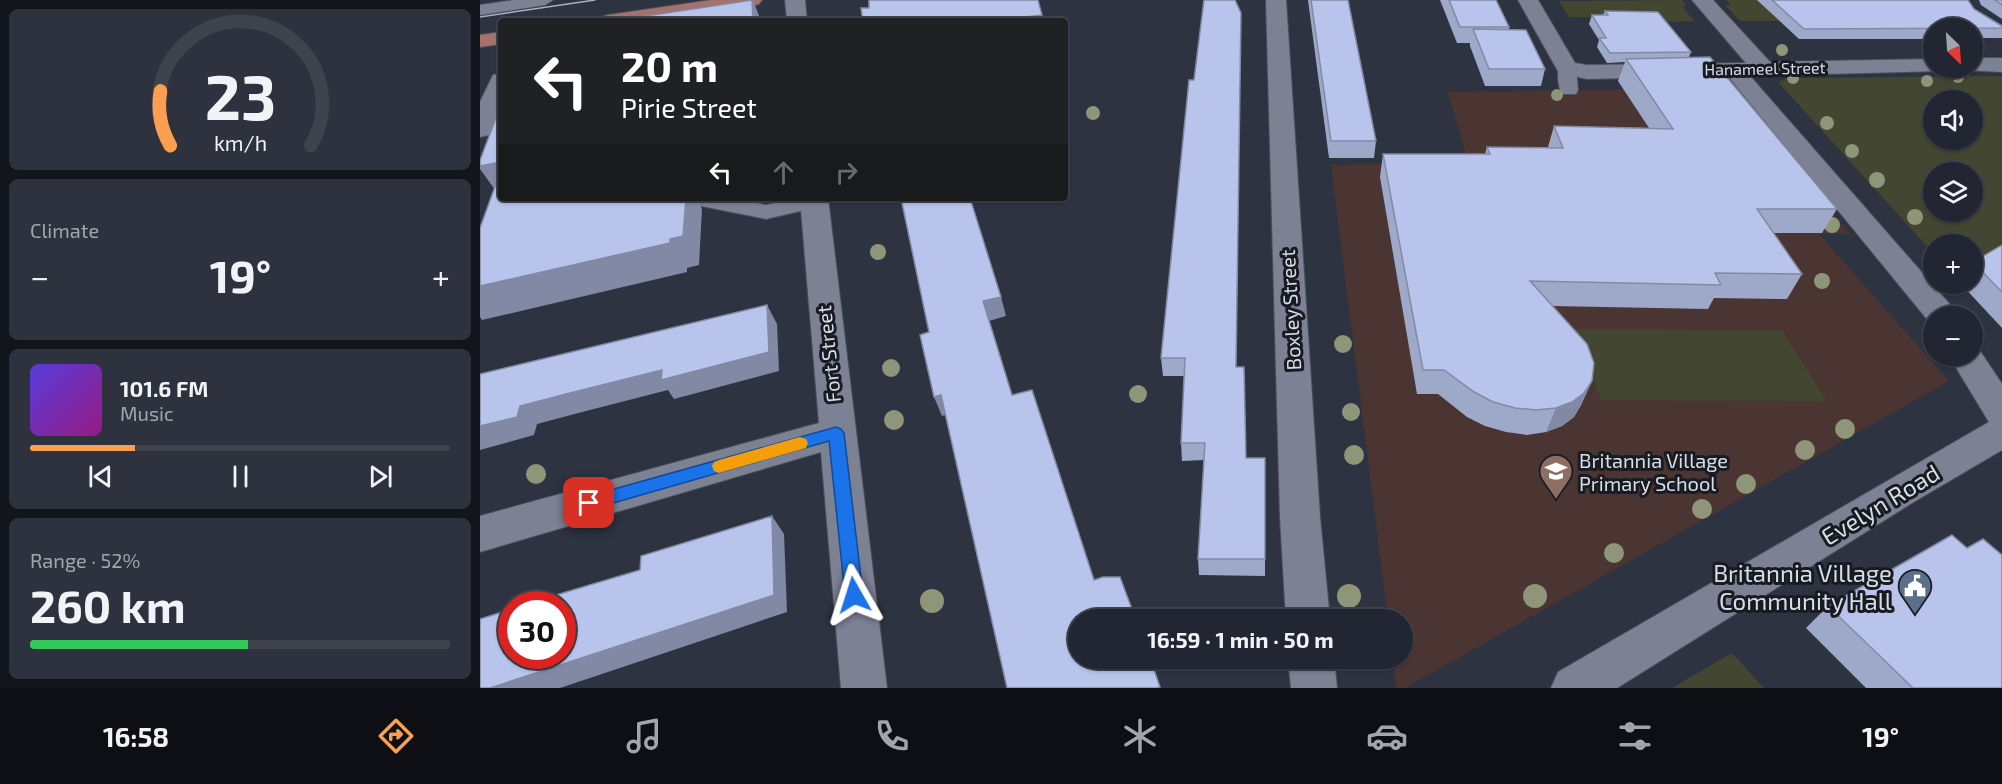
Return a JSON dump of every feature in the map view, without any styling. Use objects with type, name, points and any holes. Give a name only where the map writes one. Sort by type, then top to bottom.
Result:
[{"type":"main road","points":[[629,18],[752,0]]},
{"type":"main road","points":[[480,41],[498,38]]},
{"type":"street","points":[[795,0],[796,18]]},
{"type":"street","name":"Boxley Street","points":[[1276,0],[1300,517],[1307,609]]},
{"type":"street","name":"Hanameel Street","points":[[1528,0],[1568,79],[1587,72],[1751,72],[1923,66]]},
{"type":"street","points":[[1702,0],[1751,72],[1934,306]]},
{"type":"street","points":[[1983,65],[2002,65]]},
{"type":"street","points":[[480,130],[498,87]]},
{"type":"street","name":"Fort Street","points":[[814,201],[836,433],[864,688]]},
{"type":"street","points":[[1972,366],[2002,413]]},
{"type":"street","name":"Evelyn Road","points":[[1574,688],[1898,492],[2002,432]]},
{"type":"street","points":[[480,534],[836,433]]},
{"type":"street","points":[[1312,669],[1314,688]]},
{"type":"lane","points":[[480,10],[545,0]]},
{"type":"lane","points":[[709,201],[766,212],[807,201]]},
{"type":"shaded area","name":"Britannia Village Primary School","points":[[1726,88],[1850,234],[1819,234],[1923,352],[1923,366],[1936,366],[1949,381],[1405,688],[1396,688],[1394,669],[1413,669],[1413,609],[1387,609],[1331,165],[1468,162],[1448,92]]},
{"type":"green space","points":[[1682,0],[1687,6],[1682,6],[1694,21],[1594,24],[1589,17],[1569,17],[1559,1]]},
{"type":"green space","points":[[1726,0],[1948,0],[1782,21],[1740,21],[1725,5],[1731,5]]},
{"type":"green space","points":[[1983,76],[2002,76],[2002,257],[1983,267],[1983,234],[1923,234],[1923,242],[1778,82],[1788,78],[1983,78]]},
{"type":"green space","points":[[1574,329],[1782,330],[1827,401],[1601,400]]},
{"type":"green space","points":[[1732,653],[1764,688],[1672,688]]},
{"type":"building","points":[[752,0],[753,18],[633,18]]},
{"type":"building","points":[[869,0],[1038,0],[1042,15],[1016,18],[863,18],[861,8],[869,8]]},
{"type":"building","points":[[1204,0],[1235,0],[1241,13],[1236,367],[1244,367],[1246,458],[1265,458],[1265,559],[1198,559],[1205,443],[1181,443],[1185,358],[1161,358],[1189,80],[1194,80]]},
{"type":"building","points":[[1311,0],[1348,0],[1376,141],[1331,141]]},
{"type":"building","points":[[1449,0],[1496,0],[1509,27],[1460,27]]},
{"type":"building","points":[[1772,0],[1968,0],[1974,9],[2002,26],[2002,28],[1983,28],[1983,18],[1923,18],[1923,28],[1804,29]]},
{"type":"building","points":[[1605,11],[1658,12],[1691,52],[1610,53],[1599,38],[1606,38],[1592,15],[1608,15]]},
{"type":"building","points":[[1473,29],[1526,30],[1545,69],[1489,69]]},
{"type":"building","points":[[1710,57],[1837,209],[1757,209],[1802,274],[1715,273],[1721,285],[1530,281],[1587,344],[1594,363],[1592,381],[1584,393],[1572,402],[1556,408],[1536,410],[1515,408],[1493,402],[1474,392],[1444,370],[1423,370],[1383,154],[1490,154],[1487,147],[1563,148],[1554,126],[1673,129],[1626,59]]},
{"type":"building","points":[[498,113],[498,163],[480,166],[480,160]]},
{"type":"building","points":[[498,178],[498,201],[686,201],[683,236],[670,239],[670,243],[480,286],[480,228]]},
{"type":"building","points":[[902,201],[971,201],[1001,297],[983,301],[1012,395],[1032,390],[1094,580],[1103,577],[1120,577],[1132,609],[1068,609],[1068,669],[1154,669],[1160,687],[1007,688],[941,395],[934,397],[920,335],[929,332]]},
{"type":"building","points":[[2002,245],[2002,292],[1983,272],[1983,256]]},
{"type":"building","points":[[767,305],[769,352],[661,380],[662,370],[570,393],[520,406],[517,417],[480,426],[480,374]]},
{"type":"building","points":[[772,516],[774,595],[576,660],[576,591],[570,591],[640,570],[641,556]]},
{"type":"building","name":"Britannia Village Community Hall","points":[[1952,535],[1967,548],[1983,539],[2002,555],[2002,688],[1913,688],[1828,606]]},
{"type":"building","points":[[498,613],[498,669],[548,669],[490,688],[480,688],[480,619]]},
{"type":"tram line","points":[[480,17],[595,0]]},
{"type":"slow traffic","points":[[719,466],[800,443]]},
{"type":"place","name":"Britannia Village Primary School","points":[[1556,500]]},
{"type":"place","name":"Britannia Village Community Hall","points":[[1915,615]]},
{"type":"route","points":[[589,503],[836,433],[854,595]]}]
